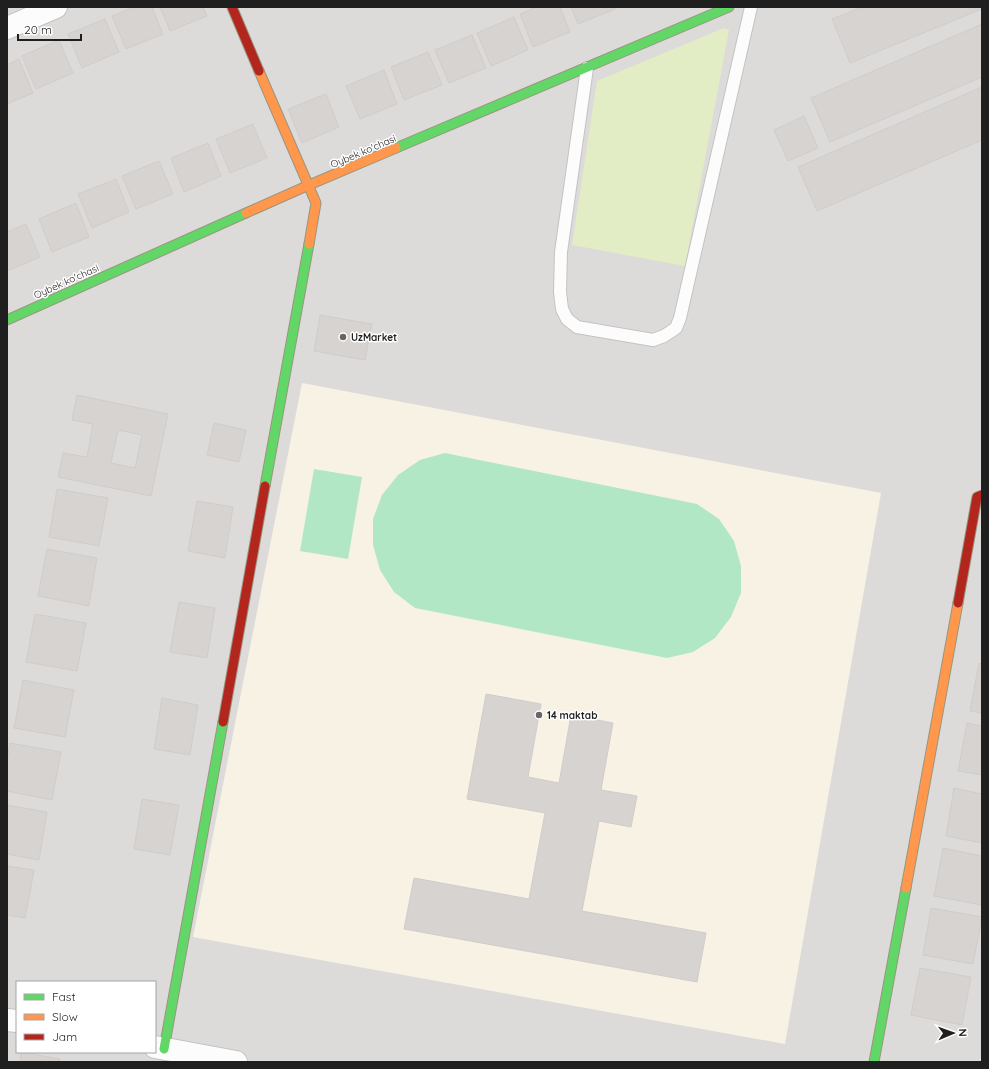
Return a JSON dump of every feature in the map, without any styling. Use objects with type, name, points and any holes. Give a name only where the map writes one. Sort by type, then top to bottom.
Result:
[{"type":"street","points":[[9,20],[56,7]]},
{"type":"street","points":[[232,7],[316,203],[160,1048],[236,1062]]},
{"type":"street","name":"Oybek ko'chasi","points":[[7,320],[309,185],[729,7]]},
{"type":"street","points":[[874,1062],[977,497],[982,495]]},
{"type":"lane","points":[[587,68],[561,252],[560,292],[562,309],[567,319],[577,327],[653,340],[664,336],[676,328],[680,318],[751,7]]},
{"type":"shaded area","points":[[7,7],[982,7],[982,1062],[7,1062]]},
{"type":"shaded area","name":"14 maktab","points":[[302,383],[881,493],[785,1044],[193,937]]},
{"type":"green space","points":[[724,28],[729,30],[685,266],[572,245],[597,81]]},
{"type":"green space","points":[[445,453],[697,504],[719,519],[734,541],[741,566],[741,593],[731,617],[715,638],[693,652],[667,658],[415,608],[394,592],[380,570],[373,545],[373,519],[382,495],[398,475],[420,460]]},
{"type":"green space","points":[[314,469],[362,477],[348,559],[300,551]]},
{"type":"building","points":[[134,7],[152,7],[163,34],[126,49],[112,16]]},
{"type":"building","points":[[160,7],[203,7],[207,16],[170,31]]},
{"type":"building","points":[[536,7],[560,7],[570,32],[533,47],[520,14]]},
{"type":"building","points":[[571,7],[615,7],[615,9],[578,24]]},
{"type":"building","points":[[862,7],[982,7],[982,9],[850,63],[832,19]]},
{"type":"building","points":[[514,17],[528,50],[491,66],[477,33]]},
{"type":"building","points":[[105,19],[119,52],[82,68],[68,34]]},
{"type":"building","points":[[982,24],[982,77],[830,142],[811,98]]},
{"type":"building","points":[[472,35],[486,68],[449,83],[435,50]]},
{"type":"building","points":[[59,40],[73,73],[36,89],[22,56]]},
{"type":"building","points":[[428,52],[442,85],[404,100],[391,67]]},
{"type":"building","points":[[19,59],[33,93],[7,104],[7,65]]},
{"type":"building","points":[[384,70],[397,104],[360,119],[346,86]]},
{"type":"building","points":[[982,87],[982,140],[817,211],[798,167]]},
{"type":"building","points":[[326,94],[339,127],[302,143],[288,109]]},
{"type":"building","points":[[804,116],[818,148],[788,161],[774,130]]},
{"type":"building","points":[[253,124],[267,158],[230,173],[216,139]]},
{"type":"building","points":[[208,143],[221,176],[184,192],[171,158]]},
{"type":"building","points":[[159,161],[173,194],[136,209],[122,176]]},
{"type":"building","points":[[116,179],[129,212],[92,228],[78,194]]},
{"type":"building","points":[[76,203],[89,237],[52,252],[39,219]]},
{"type":"building","points":[[26,224],[40,257],[7,271],[7,232]]},
{"type":"building","name":"UzMarket","points":[[320,315],[372,324],[365,360],[314,351]]},
{"type":"building","points":[[77,395],[168,414],[151,496],[58,477],[63,453],[87,457],[93,424],[72,420]],"holes":[[[118,430],[142,435],[135,468],[111,463]]]},
{"type":"building","points":[[214,423],[246,430],[239,462],[207,455]]},
{"type":"building","points":[[57,489],[108,498],[99,546],[49,537]]},
{"type":"building","points":[[197,501],[233,507],[225,558],[188,551]]},
{"type":"building","points":[[47,549],[97,558],[89,606],[38,596]]},
{"type":"building","points":[[179,602],[215,608],[207,658],[170,652]]},
{"type":"building","points":[[35,614],[86,623],[77,671],[26,662]]},
{"type":"building","points":[[979,663],[982,664],[982,713],[970,711]]},
{"type":"building","points":[[23,680],[74,690],[65,737],[14,728]]},
{"type":"building","points":[[486,694],[541,704],[528,777],[559,783],[571,715],[613,723],[601,790],[637,796],[631,827],[599,821],[582,911],[706,933],[697,982],[404,929],[414,878],[529,899],[545,813],[467,799]]},
{"type":"building","points":[[162,698],[198,705],[190,755],[154,749]]},
{"type":"building","points":[[967,723],[982,726],[982,775],[958,771]]},
{"type":"building","points":[[10,743],[61,752],[52,800],[7,791],[7,760]]},
{"type":"building","points":[[954,788],[982,794],[982,843],[946,836]]},
{"type":"building","points":[[142,799],[179,805],[170,855],[134,849]]},
{"type":"building","points":[[7,805],[47,812],[39,860],[7,854]]},
{"type":"building","points":[[943,848],[982,856],[982,905],[934,896]]},
{"type":"building","points":[[7,866],[34,870],[25,918],[7,915]]},
{"type":"building","points":[[931,908],[982,917],[973,964],[923,955]]},
{"type":"building","points":[[920,968],[971,977],[962,1025],[911,1015]]},
{"type":"building","points":[[21,1053],[60,1059],[59,1062],[20,1062]]},
{"type":"traffic: fast","points":[[396,148],[729,7]]},
{"type":"traffic: fast","points":[[7,320],[246,213]]},
{"type":"traffic: fast","points":[[265,486],[309,244]]},
{"type":"traffic: fast","points":[[164,1049],[223,722]]},
{"type":"traffic: fast","points":[[874,1062],[906,888]]},
{"type":"traffic: slow","points":[[259,71],[316,203],[309,244]]},
{"type":"traffic: slow","points":[[246,213],[396,148]]},
{"type":"traffic: slow","points":[[906,888],[958,603]]},
{"type":"traffic: jam","points":[[232,7],[259,71]]},
{"type":"traffic: jam","points":[[223,722],[265,486]]},
{"type":"traffic: jam","points":[[958,603],[977,497],[982,495]]},
{"type":"place","name":"UzMarket","points":[[343,337]]},
{"type":"place","name":"14 maktab","points":[[539,715]]}]
